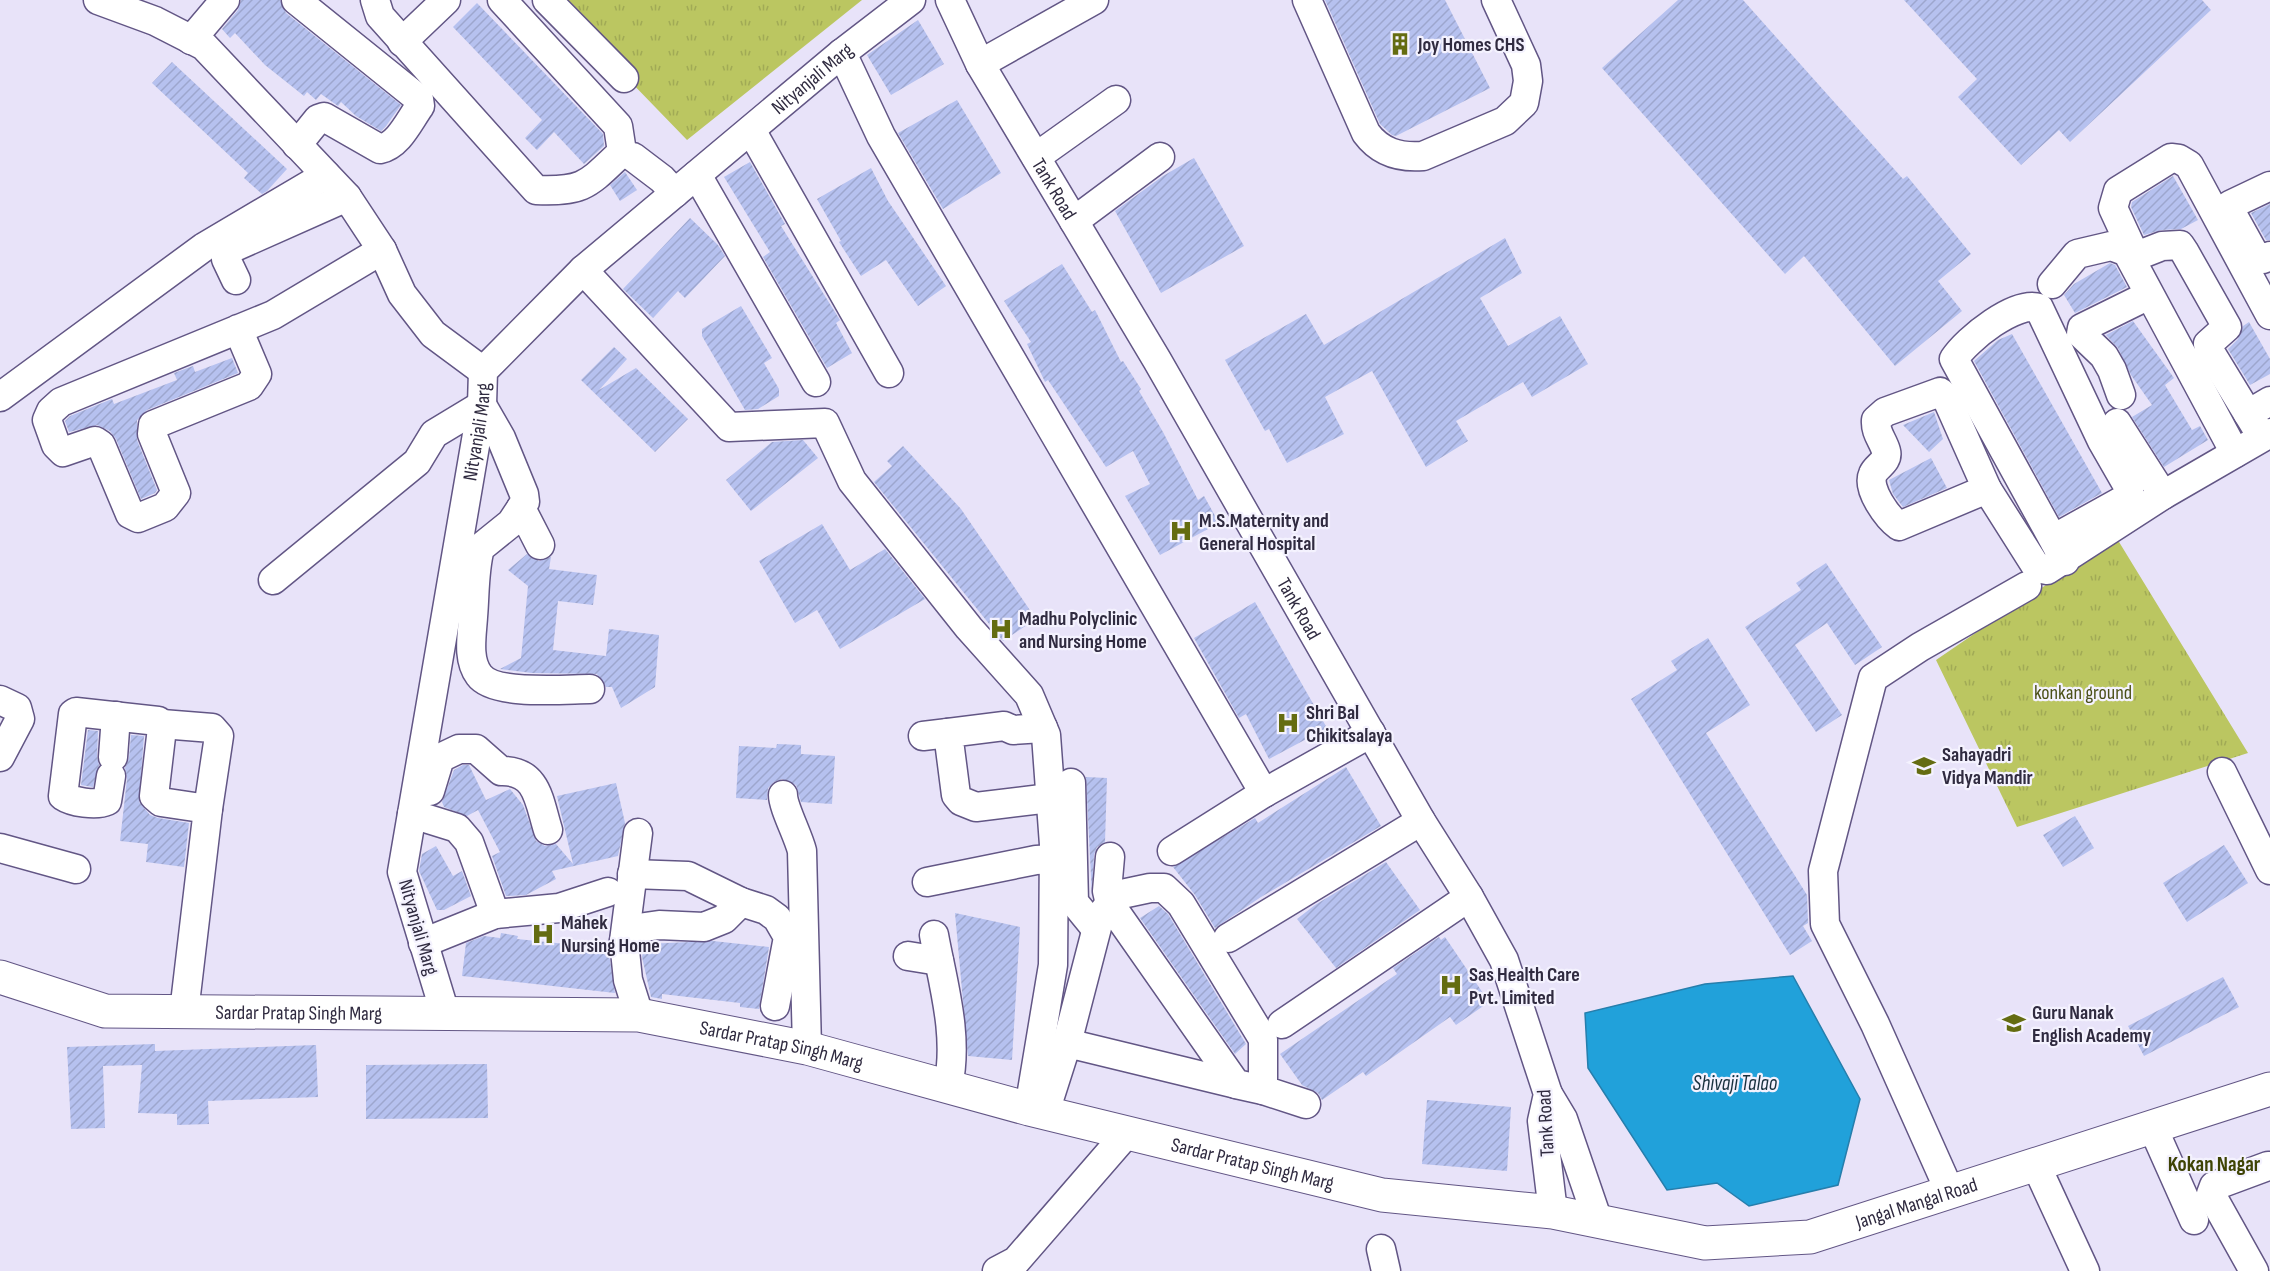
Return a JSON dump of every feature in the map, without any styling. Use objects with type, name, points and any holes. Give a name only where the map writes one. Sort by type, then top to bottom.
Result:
[{"type":"main road","name":"Sardar Pratap Singh Marg","points":[[0,977],[105,1011],[639,1015],[807,1048],[1037,1110],[1382,1195],[1553,1212]]},
{"type":"main road","name":"Jangal Mangal Road","points":[[1553,1212],[1705,1244],[1810,1237],[2270,1089]]},
{"type":"street","points":[[98,0],[155,21],[204,46],[347,197],[382,250],[402,294],[433,334],[483,371]]},
{"type":"street","points":[[191,40],[225,0]]},
{"type":"street","points":[[296,0],[419,99],[420,106],[394,144],[380,150],[324,117],[318,119],[297,145]]},
{"type":"street","points":[[375,0],[380,16],[402,42],[536,190],[568,191],[591,181],[622,152],[618,126],[502,0]]},
{"type":"street","points":[[402,42],[446,0]]},
{"type":"street","points":[[548,0],[624,78]]},
{"type":"street","name":"Nityanjali Marg","points":[[445,1013],[402,872],[422,817],[482,405],[483,371],[583,270],[842,53],[911,0]]},
{"type":"street","name":"Tank Road","points":[[950,0],[980,63],[1157,360],[1421,821],[1469,897],[1504,960],[1548,1094],[1542,1121],[1553,1212]]},
{"type":"street","points":[[980,63],[1094,0]]},
{"type":"street","points":[[1307,0],[1366,133],[1377,147],[1411,157],[1423,156],[1505,121],[1524,103],[1528,81],[1526,65],[1496,0]]},
{"type":"street","points":[[842,53],[881,136],[1264,793]]},
{"type":"street","points":[[1036,157],[1116,100]]},
{"type":"street","points":[[751,130],[890,373]]},
{"type":"street","points":[[633,157],[662,179],[675,193]]},
{"type":"street","points":[[1074,221],[1160,157]]},
{"type":"street","points":[[2059,550],[2163,495],[2235,453],[2262,421],[2209,350],[2208,344],[2227,327],[2184,251],[2180,245],[2169,244],[2139,255],[2133,249],[2113,208],[2118,190],[2171,158],[2179,159],[2189,165],[2270,315]]},
{"type":"street","points":[[0,397],[204,247],[326,175]]},
{"type":"street","points":[[697,175],[816,382]]},
{"type":"street","points":[[2270,186],[2230,205],[2230,210],[2255,255],[2264,259],[2270,256]]},
{"type":"street","points":[[236,280],[226,259],[230,249],[347,197]]},
{"type":"street","points":[[2052,284],[2077,254],[2111,246],[2127,252],[2235,453]]},
{"type":"street","points":[[238,330],[257,374],[254,382],[153,425],[152,434],[176,493],[165,507],[138,518],[130,514],[101,445],[94,441],[63,452],[56,445],[47,420],[51,411],[61,402],[273,315],[382,250]]},
{"type":"street","points":[[583,270],[729,427],[825,423],[852,481],[969,628],[1029,695],[1043,728],[1061,791],[1074,902],[1096,929]]},
{"type":"street","points":[[2149,295],[2082,328],[2082,334],[2096,345],[2112,370],[2119,409],[2163,495]]},
{"type":"street","points":[[1987,489],[1899,526],[1891,520],[1871,484],[1873,473],[1885,459],[1886,452],[1875,427],[1876,420],[1885,412],[1940,392],[1946,397],[1987,489],[2037,568],[2047,570],[2059,550],[2128,495],[2129,488],[2102,441],[2039,309],[2029,305],[2017,309],[1969,341],[1954,359],[2059,550]]},
{"type":"street","points":[[273,580],[417,462],[434,434],[482,405],[501,438],[524,494],[525,502],[511,523],[480,548],[471,648],[474,666],[480,677],[489,683],[507,688],[590,689]]},
{"type":"street","points":[[522,508],[540,545]]},
{"type":"street","points":[[1950,1192],[1875,1024],[1825,924],[1823,870],[1873,678],[1920,647],[2027,586]]},
{"type":"street","points":[[0,700],[17,708],[20,718],[0,757]]},
{"type":"street","points":[[116,716],[112,766],[106,801],[101,804],[68,799],[63,795],[73,714],[81,711],[158,721],[162,724],[212,728],[219,736],[184,1012]]},
{"type":"street","points":[[162,724],[154,796],[161,802],[208,809]]},
{"type":"street","points":[[1043,728],[1013,730],[1004,726],[936,734],[956,795],[961,801],[976,807],[1061,791]]},
{"type":"street","points":[[1172,850],[1264,793],[1371,733]]},
{"type":"street","points":[[495,914],[469,842],[457,828],[422,817],[440,758],[459,749],[476,749],[501,771],[514,771],[524,775],[534,786],[548,830]]},
{"type":"street","points":[[2222,772],[2270,870]]},
{"type":"street","points":[[1037,1110],[1039,984],[1061,791]]},
{"type":"street","points":[[783,795],[783,802],[798,833],[802,851],[807,1048]]},
{"type":"street","points":[[1228,938],[1421,821]]},
{"type":"street","points":[[638,833],[624,941],[628,980],[639,1015]]},
{"type":"street","points":[[0,848],[76,869]]},
{"type":"street","points":[[1110,857],[1107,891],[1110,904],[1236,1084]]},
{"type":"street","points":[[927,882],[1036,860],[1054,859]]},
{"type":"street","points":[[632,874],[688,876],[741,902],[766,910],[777,918],[788,937],[775,1006]]},
{"type":"street","points":[[1037,1110],[1067,1043],[1100,916],[1117,895],[1150,888],[1164,888],[1181,904],[1263,1039],[1263,1090]]},
{"type":"street","points":[[423,943],[495,914],[559,908],[608,892]]},
{"type":"street","points":[[1282,1024],[1469,897]]},
{"type":"street","points":[[624,941],[638,928],[659,925],[704,927],[724,919],[741,902]]},
{"type":"street","points":[[908,956],[936,948],[951,1032],[953,1062],[948,1086]]},
{"type":"street","points":[[1067,1043],[1263,1090],[1306,1104]]},
{"type":"street","points":[[1548,1094],[1563,1119],[1598,1221]]},
{"type":"street","points":[[2153,1128],[2194,1220]]},
{"type":"street","points":[[1012,1268],[1127,1133]]},
{"type":"street","points":[[2036,1165],[2085,1271]]},
{"type":"street","points":[[2254,1271],[2211,1194],[2214,1186],[2268,1166]]},
{"type":"green space","points":[[558,0],[862,0],[687,140],[565,14]]},
{"type":"green space","name":"konkan ground","points":[[2116,537],[2248,753],[2017,827],[1936,660]]},
{"type":"water","name":"Shivaji Talao","points":[[1793,976],[1860,1099],[1838,1185],[1749,1206],[1717,1183],[1667,1190],[1588,1068],[1585,1013],[1705,984]]},
{"type":"building","points":[[241,0],[280,0],[286,13],[401,105],[386,126],[381,131],[356,116],[341,102],[338,106],[321,94],[316,100],[307,92],[304,96],[265,65],[235,33],[230,38],[222,29],[238,10]]},
{"type":"building","name":"Joy Homes CHS","points":[[1325,0],[1445,0],[1490,88],[1396,136],[1392,135],[1380,124]]},
{"type":"building","points":[[1678,0],[1743,0],[1903,179],[1907,176],[1971,254],[1938,281],[1962,311],[1895,366],[1804,256],[1785,274],[1602,68]]},
{"type":"building","points":[[1904,0],[2202,0],[2211,10],[2070,142],[2059,130],[2021,165],[1958,97],[1977,79]]},
{"type":"building","points":[[477,3],[603,134],[604,146],[584,164],[554,132],[537,150],[525,138],[542,120],[453,27]]},
{"type":"building","points":[[918,20],[944,64],[891,95],[867,55]]},
{"type":"building","points":[[172,62],[287,169],[267,191],[262,194],[244,178],[248,173],[152,83]]},
{"type":"building","points":[[957,100],[1001,173],[943,209],[898,133]]},
{"type":"building","points":[[1194,158],[1244,246],[1161,293],[1115,211],[1163,176]]},
{"type":"building","points":[[750,162],[785,224],[781,226],[840,320],[836,323],[852,353],[827,368],[763,257],[770,252],[724,177]]},
{"type":"building","points":[[871,168],[888,201],[946,286],[918,306],[886,260],[861,276],[839,242],[841,241],[817,199]]},
{"type":"building","points":[[625,172],[637,190],[620,201],[610,185]]},
{"type":"building","points":[[2173,176],[2198,220],[2181,229],[2161,230],[2144,235],[2131,207],[2132,202]]},
{"type":"building","points":[[2270,204],[2270,240],[2266,240],[2251,213]]},
{"type":"building","points":[[690,218],[718,245],[725,256],[685,298],[678,291],[653,318],[623,289]]},
{"type":"building","points":[[1505,238],[1522,273],[1480,298],[1508,346],[1560,316],[1588,364],[1532,397],[1523,382],[1456,421],[1468,441],[1426,467],[1372,371],[1325,397],[1344,434],[1287,463],[1269,429],[1265,431],[1225,360],[1306,314],[1324,345]]},
{"type":"building","points":[[2110,263],[2115,265],[2127,287],[2075,313],[2064,295],[2074,284]]},
{"type":"building","points":[[1062,264],[1092,312],[1095,310],[1121,362],[1123,361],[1141,389],[1139,391],[1198,500],[1204,496],[1219,523],[1160,555],[1125,496],[1150,484],[1133,451],[1106,467],[1048,380],[1045,382],[1027,344],[1031,342],[1004,301]]},
{"type":"building","points":[[741,306],[772,358],[764,363],[779,389],[779,396],[758,409],[745,410],[702,336],[702,329]]},
{"type":"building","points":[[2133,321],[2174,378],[2165,385],[2192,430],[2200,426],[2208,440],[2164,467],[2132,417],[2152,405],[2131,375],[2118,348],[2106,335]]},
{"type":"building","points":[[2249,322],[2270,359],[2270,374],[2250,385],[2228,349],[2238,339],[2243,326]]},
{"type":"building","points":[[2012,334],[2102,493],[2059,517],[1974,361],[1998,340]]},
{"type":"building","points":[[614,347],[627,359],[599,390],[636,368],[688,419],[655,452],[581,380]]},
{"type":"building","points":[[232,358],[238,373],[147,410],[137,420],[137,440],[157,490],[155,493],[141,499],[116,439],[110,431],[97,425],[69,432],[65,421],[70,416],[112,399],[114,404],[177,380],[174,373],[193,366],[195,372]]},
{"type":"building","points":[[1934,412],[1943,439],[1929,452],[1903,425]]},
{"type":"building","points":[[803,440],[818,458],[751,511],[726,480],[772,442]]},
{"type":"building","points":[[903,446],[961,509],[1036,619],[1003,641],[874,482],[892,466],[887,461]]},
{"type":"building","points":[[1931,458],[1947,488],[1903,507],[1893,494],[1889,480]]},
{"type":"building","points":[[822,524],[850,570],[885,549],[925,599],[840,649],[817,610],[795,623],[759,561]]},
{"type":"building","points":[[527,554],[539,561],[551,557],[549,569],[597,575],[593,605],[558,601],[553,650],[606,656],[609,629],[659,635],[655,687],[621,708],[612,687],[606,687],[597,674],[532,673],[500,669],[521,658],[528,586],[508,570]]},
{"type":"building","points":[[1826,563],[1882,647],[1855,665],[1827,623],[1795,645],[1842,715],[1816,732],[1745,627],[1801,590],[1796,583]]},
{"type":"building","points":[[1255,602],[1327,728],[1269,759],[1246,714],[1239,718],[1194,638]]},
{"type":"building","points":[[1708,638],[1750,705],[1706,733],[1807,895],[1808,923],[1803,926],[1812,941],[1790,955],[1631,699],[1677,670],[1671,661]]},
{"type":"building","points":[[88,730],[98,731],[99,765],[93,787],[81,785]]},
{"type":"building","points":[[131,735],[144,736],[139,802],[150,815],[189,823],[184,867],[146,862],[148,844],[120,841],[127,779],[125,768],[129,758]]},
{"type":"building","points":[[777,744],[801,745],[801,754],[835,756],[832,804],[801,802],[796,785],[782,779],[774,782],[768,788],[767,800],[736,798],[739,746],[776,748]]},
{"type":"building","points":[[463,765],[469,765],[486,800],[510,789],[523,805],[536,841],[545,846],[556,844],[573,864],[557,796],[616,783],[625,823],[618,856],[552,871],[556,879],[526,895],[506,896],[492,856],[500,852],[478,810],[467,816],[444,807],[442,802],[454,770]]},
{"type":"building","points":[[1346,767],[1381,826],[1261,897],[1215,928],[1195,895],[1173,867],[1255,818],[1258,823]]},
{"type":"building","points":[[1086,777],[1107,778],[1105,842],[1097,847],[1094,855],[1092,897]]},
{"type":"building","points":[[2075,816],[2094,848],[2063,867],[2043,835]]},
{"type":"building","points":[[2224,845],[2248,883],[2187,922],[2163,883]]},
{"type":"building","points":[[436,846],[453,876],[462,871],[471,896],[444,910],[437,910],[419,871],[422,854]]},
{"type":"building","points":[[1386,862],[1420,910],[1336,968],[1297,919],[1315,905]]},
{"type":"building","points":[[1159,906],[1168,914],[1246,1044],[1235,1054],[1140,918]]},
{"type":"building","points":[[955,913],[1020,927],[1012,1060],[968,1056]]},
{"type":"building","points":[[501,933],[518,936],[517,939],[585,944],[584,951],[609,954],[615,993],[462,976],[466,943],[484,936],[500,938]]},
{"type":"building","points":[[1439,937],[1441,940],[1445,937],[1489,1002],[1456,1025],[1450,1017],[1366,1076],[1363,1072],[1322,1100],[1318,1093],[1302,1085],[1280,1054],[1397,974],[1393,968]]},
{"type":"building","points":[[713,941],[769,947],[759,1009],[740,1007],[740,1003],[662,994],[662,999],[651,997],[642,957],[645,944]]},
{"type":"building","points":[[2223,977],[2239,1007],[2144,1056],[2128,1026]]},
{"type":"building","points":[[155,1044],[155,1051],[316,1045],[318,1097],[208,1101],[209,1124],[177,1125],[177,1114],[138,1113],[142,1065],[103,1066],[105,1128],[71,1129],[67,1047]]},
{"type":"building","points":[[487,1064],[488,1118],[366,1119],[366,1065]]},
{"type":"building","points":[[1427,1100],[1511,1107],[1507,1171],[1422,1164]]},
{"type":"place","name":"Joy Homes CHS","points":[[1400,44]]},
{"type":"place","name":"M.S.Maternity and General Hospital","points":[[1181,531]]},
{"type":"place","name":"Madhu Polyclinic and Nursing Home","points":[[1001,629]]},
{"type":"place","name":"Shri Bal Chikitsalaya","points":[[1288,723]]},
{"type":"place","name":"Sahayadri Vidya Mandir","points":[[1924,766]]},
{"type":"place","name":"Mahek Nursing Home","points":[[543,934]]},
{"type":"place","name":"Sas Health Care Pvt. Limited","points":[[1451,985]]},
{"type":"place","name":"Guru Nanak English Academy","points":[[2014,1023]]},
{"type":"district","name":"Kokan Nagar","points":[[2214,1164]]}]
